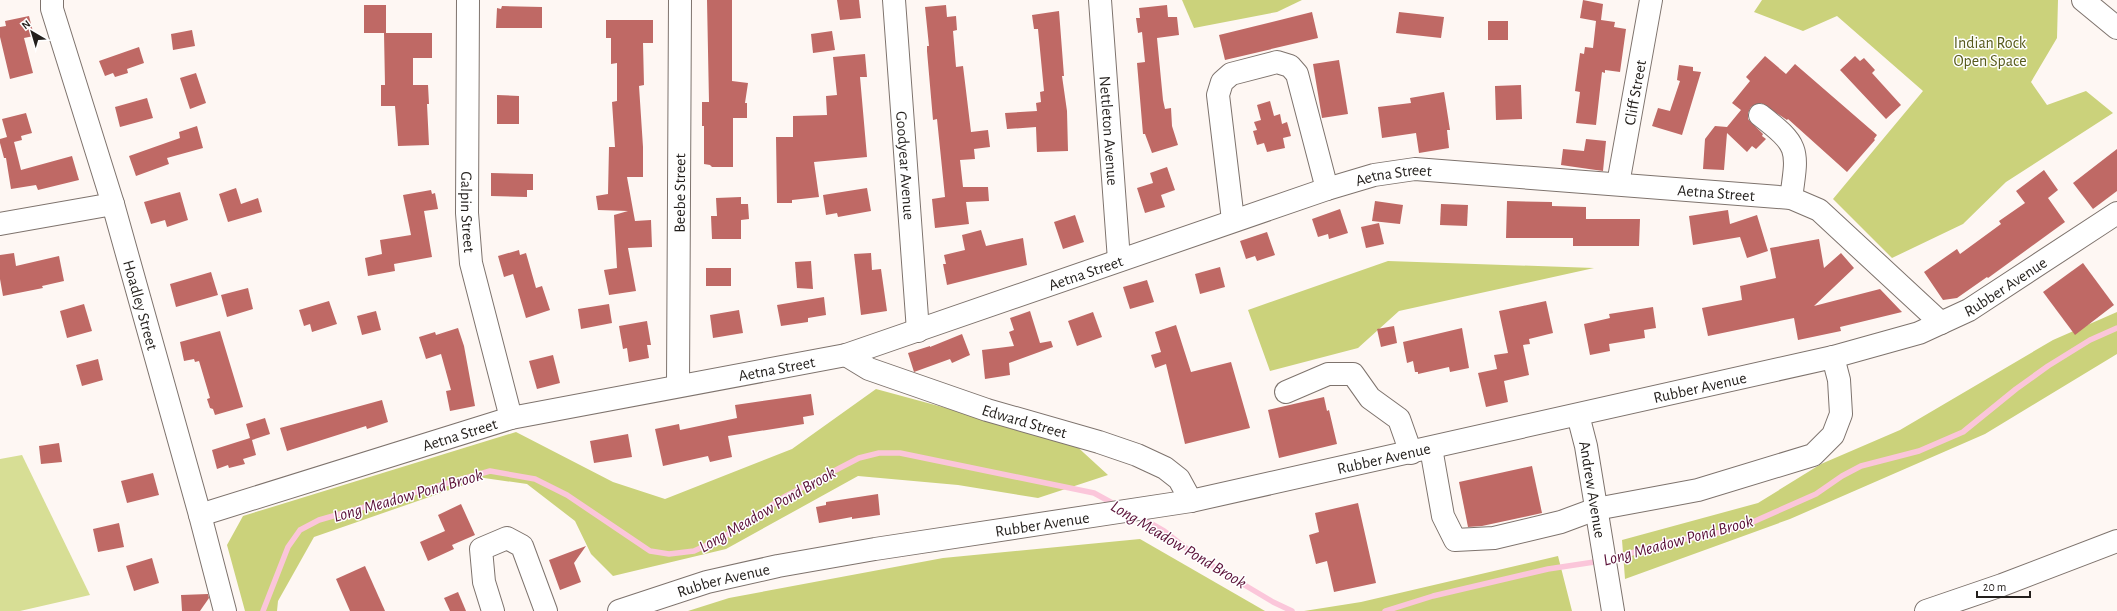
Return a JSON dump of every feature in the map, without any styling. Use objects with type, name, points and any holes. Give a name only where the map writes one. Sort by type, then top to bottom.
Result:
[{"type":"street","name":"Hoadley Street","points":[[52,0],[52,9],[113,204],[200,514],[225,611]]},
{"type":"street","name":"Galpin Street","points":[[468,0],[467,213],[471,263],[511,418]]},
{"type":"street","name":"Beebe Street","points":[[678,385],[680,0]]},
{"type":"street","name":"Goodyear Avenue","points":[[894,0],[918,331]]},
{"type":"street","name":"Nettleton Avenue","points":[[1100,0],[1119,260]]},
{"type":"street","name":"Cliff Street","points":[[1618,184],[1651,0]]},
{"type":"street","points":[[2083,0],[2117,28]]},
{"type":"street","points":[[1233,220],[1218,95],[1222,82],[1230,74],[1277,62],[1290,66],[1294,70],[1297,74],[1327,189]]},
{"type":"street","points":[[1760,115],[1786,135],[1795,151],[1795,172],[1791,198]]},
{"type":"street","name":"Aetna Street","points":[[200,514],[511,418],[678,385],[846,355],[1233,220],[1327,189],[1374,175],[1415,169],[1791,198],[1819,210],[1941,323]]},
{"type":"street","points":[[0,224],[113,204]]},
{"type":"street","name":"Rubber Avenue","points":[[619,611],[707,582],[778,566],[875,549],[1191,502],[1578,416],[1833,357],[1919,333],[1969,310],[2117,213]]},
{"type":"street","name":"Edward Street","points":[[846,355],[869,369],[980,407],[1099,442],[1137,455],[1165,468],[1179,479],[1191,502]]},
{"type":"street","points":[[1286,392],[1328,374],[1353,374],[1370,398],[1399,419],[1421,450],[1443,516],[1455,540],[1494,538],[1561,522],[1596,509],[1698,490],[1813,455],[1833,435],[1841,414],[1839,380],[1833,357]]},
{"type":"street","name":"Andrew Avenue","points":[[1578,416],[1586,446],[1613,611]]},
{"type":"street","points":[[493,611],[484,582],[481,549],[507,538],[522,546],[546,611]]},
{"type":"street","points":[[1926,611],[2002,585],[2117,541]]},
{"type":"green space","points":[[1182,0],[1302,0],[1277,12],[1194,28]]},
{"type":"green space","name":"Indian Rock Open Space","points":[[1762,0],[2058,0],[2057,38],[2031,82],[2047,105],[2086,91],[2113,113],[2006,182],[1963,224],[1892,258],[1833,199],[1923,91],[1837,16],[1803,31],[1754,12]]},
{"type":"green space","points":[[1388,261],[1594,268],[1399,311],[1358,348],[1270,371],[1248,310]]},
{"type":"green space","points":[[2117,312],[2117,354],[1985,434],[1790,519],[1625,579],[1622,540],[1758,503],[1821,464],[1900,430],[2053,340]]},
{"type":"green space","points":[[876,389],[1072,442],[1108,475],[1038,498],[958,485],[858,476],[726,549],[613,576],[591,554],[575,521],[527,484],[484,478],[314,537],[278,601],[277,611],[245,611],[227,545],[243,516],[516,432],[613,482],[665,499],[792,449]]},
{"type":"green space","points":[[22,455],[90,595],[20,611],[0,611],[0,459]]},
{"type":"green space","points":[[1140,539],[1265,611],[688,611],[729,598],[943,558]]},
{"type":"green space","points":[[1558,556],[1572,611],[1304,611],[1361,602]]},
{"type":"building","points":[[707,0],[732,0],[732,81],[748,83],[745,103],[747,103],[747,118],[733,118],[733,167],[712,167],[704,164],[704,126],[702,126],[702,102],[709,102]]},
{"type":"building","points":[[837,0],[859,0],[861,18],[840,20]]},
{"type":"building","points":[[1583,0],[1603,4],[1601,20],[1615,22],[1614,27],[1626,29],[1620,72],[1605,70],[1605,73],[1602,72],[1596,125],[1576,123],[1580,92],[1575,91],[1580,53],[1584,54],[1585,47],[1593,48],[1596,21],[1580,18]]},
{"type":"building","points":[[364,5],[386,5],[386,33],[364,33]]},
{"type":"building","points":[[946,5],[947,17],[956,16],[957,30],[953,31],[956,67],[963,66],[971,132],[988,130],[990,147],[974,149],[975,159],[960,160],[963,187],[988,187],[989,201],[966,202],[969,224],[935,228],[932,199],[945,197],[937,119],[933,120],[927,51],[927,46],[929,46],[925,7]]},
{"type":"building","points":[[1167,5],[1168,17],[1177,17],[1179,35],[1157,38],[1163,100],[1165,109],[1171,108],[1172,126],[1178,145],[1152,153],[1145,134],[1143,134],[1137,63],[1145,62],[1142,32],[1138,33],[1136,18],[1140,18],[1139,8]]},
{"type":"building","points":[[502,6],[542,7],[542,28],[496,28],[497,8],[501,9]]},
{"type":"building","points":[[1059,11],[1064,76],[1062,76],[1067,111],[1068,151],[1037,152],[1036,127],[1007,129],[1005,113],[1037,111],[1036,103],[1041,102],[1040,92],[1044,91],[1038,29],[1034,29],[1032,15]]},
{"type":"building","points":[[1312,12],[1318,38],[1225,60],[1219,35]]},
{"type":"building","points":[[1399,12],[1444,17],[1441,38],[1396,33]]},
{"type":"building","points":[[29,16],[34,36],[24,38],[33,73],[10,79],[0,37],[0,27],[6,26],[5,21]]},
{"type":"building","points":[[606,20],[653,20],[653,43],[643,43],[644,85],[639,86],[643,147],[643,177],[627,177],[635,221],[651,220],[652,247],[628,248],[636,291],[609,295],[604,270],[617,268],[614,215],[628,211],[598,210],[596,196],[608,194],[609,147],[615,147],[612,102],[617,101],[617,63],[611,64],[611,38],[606,38]]},
{"type":"building","points":[[1488,21],[1508,21],[1508,40],[1488,40]]},
{"type":"building","points":[[192,30],[195,46],[173,50],[171,34]]},
{"type":"building","points":[[832,31],[835,50],[813,53],[811,34]]},
{"type":"building","points":[[384,33],[432,33],[432,58],[413,58],[413,85],[428,85],[429,104],[427,104],[429,145],[398,146],[395,106],[381,106],[381,85],[385,85]]},
{"type":"building","points":[[139,47],[144,63],[127,69],[128,73],[115,77],[113,73],[105,76],[99,61]]},
{"type":"building","points":[[865,54],[867,77],[860,77],[867,157],[814,162],[819,197],[792,200],[792,203],[777,203],[776,137],[793,137],[793,116],[827,115],[826,96],[837,95],[833,57]]},
{"type":"building","points":[[1765,56],[1786,74],[1795,64],[1877,135],[1874,139],[1875,140],[1847,172],[1788,119],[1787,120],[1761,103],[1751,107],[1748,113],[1748,119],[1766,139],[1756,149],[1752,146],[1747,152],[1727,133],[1724,170],[1703,169],[1705,139],[1715,126],[1727,127],[1741,110],[1732,103],[1750,81],[1746,77]]},
{"type":"building","points":[[1855,56],[1860,61],[1864,58],[1875,70],[1872,73],[1901,105],[1886,119],[1840,70]]},
{"type":"building","points":[[1339,60],[1348,114],[1322,118],[1313,64]]},
{"type":"building","points":[[1679,65],[1693,67],[1693,71],[1701,72],[1682,135],[1652,126],[1658,108],[1670,111],[1680,81],[1677,80]]},
{"type":"building","points":[[196,73],[206,103],[190,109],[180,78]]},
{"type":"building","points":[[1521,85],[1522,119],[1496,120],[1495,86]]},
{"type":"building","points":[[1444,92],[1450,130],[1447,130],[1449,148],[1419,153],[1416,133],[1382,138],[1378,107],[1411,103],[1410,98]]},
{"type":"building","points":[[497,95],[519,96],[519,124],[497,124]]},
{"type":"building","points":[[147,98],[153,118],[120,127],[115,107]]},
{"type":"building","points":[[1270,101],[1274,116],[1280,114],[1282,124],[1287,122],[1291,136],[1283,138],[1285,148],[1267,152],[1264,143],[1257,145],[1253,131],[1257,130],[1254,122],[1261,120],[1257,105]]},
{"type":"building","points":[[26,113],[32,133],[21,136],[22,140],[14,142],[21,170],[72,156],[79,180],[38,190],[36,185],[11,189],[6,158],[4,158],[0,143],[0,139],[7,137],[2,119]]},
{"type":"building","points":[[197,126],[203,148],[167,158],[169,164],[136,176],[129,156],[180,138],[179,132]]},
{"type":"building","points":[[1586,139],[1606,141],[1603,171],[1561,165],[1563,149],[1584,151]]},
{"type":"building","points":[[2117,149],[2117,191],[2093,209],[2073,183]]},
{"type":"building","points":[[1167,167],[1175,190],[1161,195],[1165,207],[1145,213],[1137,188],[1153,183],[1150,173]]},
{"type":"building","points":[[2044,170],[2058,190],[2048,198],[2065,222],[1988,278],[1987,277],[1957,298],[1943,300],[1924,272],[1957,249],[1960,254],[2001,224],[1999,221],[2025,203],[2016,191]]},
{"type":"building","points":[[491,173],[533,174],[533,190],[527,190],[527,197],[491,196]]},
{"type":"building","points":[[236,188],[241,204],[258,198],[262,212],[228,222],[219,194]]},
{"type":"building","points":[[867,188],[871,211],[838,217],[837,213],[826,215],[823,195]]},
{"type":"building","points":[[431,190],[432,194],[435,193],[438,209],[424,211],[432,257],[394,264],[395,271],[368,276],[365,258],[382,254],[380,240],[411,235],[403,195]]},
{"type":"building","points":[[180,192],[188,220],[167,227],[165,220],[151,224],[144,202]]},
{"type":"building","points":[[741,197],[741,204],[748,204],[749,219],[741,220],[741,239],[712,239],[711,216],[717,216],[716,198]]},
{"type":"building","points":[[1375,201],[1403,205],[1400,224],[1372,221]]},
{"type":"building","points":[[1507,201],[1552,202],[1552,206],[1586,207],[1586,219],[1640,219],[1639,246],[1573,246],[1573,238],[1506,238]]},
{"type":"building","points":[[1441,204],[1468,205],[1467,226],[1440,225]]},
{"type":"building","points":[[1340,209],[1348,233],[1329,239],[1328,234],[1318,237],[1312,219]]},
{"type":"building","points":[[1728,210],[1730,224],[1757,215],[1768,251],[1747,258],[1740,237],[1693,245],[1689,216]]},
{"type":"building","points":[[1075,215],[1084,242],[1063,249],[1054,222]]},
{"type":"building","points":[[1379,223],[1384,244],[1366,248],[1361,227]]},
{"type":"building","points":[[981,230],[986,246],[1023,238],[1027,265],[947,285],[943,264],[946,264],[944,255],[965,250],[962,235]]},
{"type":"building","points":[[1267,232],[1275,255],[1257,261],[1255,256],[1246,259],[1240,241]]},
{"type":"building","points":[[1819,239],[1824,268],[1841,253],[1854,268],[1814,306],[1880,289],[1902,312],[1840,327],[1841,331],[1798,340],[1794,318],[1708,336],[1702,308],[1742,300],[1740,286],[1776,278],[1770,248]]},
{"type":"building","points":[[519,250],[520,255],[526,253],[536,288],[542,286],[550,310],[526,318],[513,274],[504,277],[498,256]]},
{"type":"building","points":[[14,253],[16,266],[59,256],[64,281],[42,286],[43,288],[3,296],[0,279],[0,255]]},
{"type":"building","points":[[871,253],[872,270],[881,269],[887,311],[861,315],[854,254]]},
{"type":"building","points":[[811,261],[813,289],[797,288],[795,262]]},
{"type":"building","points":[[2083,263],[2114,305],[2075,335],[2043,292]]},
{"type":"building","points":[[1220,267],[1225,287],[1200,294],[1195,274]]},
{"type":"building","points":[[706,268],[731,268],[731,286],[706,286]]},
{"type":"building","points":[[211,272],[218,295],[176,307],[170,284]]},
{"type":"building","points":[[1147,280],[1154,302],[1130,309],[1123,287]]},
{"type":"building","points":[[248,288],[253,309],[227,317],[221,295]]},
{"type":"building","points":[[824,297],[826,315],[808,318],[808,322],[781,326],[777,305]]},
{"type":"building","points":[[329,301],[337,324],[312,332],[310,324],[304,326],[299,310]]},
{"type":"building","points":[[1546,301],[1553,333],[1529,339],[1530,344],[1523,345],[1529,375],[1504,381],[1508,402],[1486,407],[1478,373],[1497,369],[1494,355],[1508,353],[1499,311]]},
{"type":"building","points":[[84,304],[92,331],[67,338],[60,311]]},
{"type":"building","points":[[609,304],[612,323],[581,329],[578,309]]},
{"type":"building","points":[[1653,307],[1656,328],[1644,330],[1645,338],[1609,344],[1610,351],[1590,355],[1584,324],[1610,318],[1609,314]]},
{"type":"building","points":[[739,310],[743,333],[713,338],[710,315]]},
{"type":"building","points":[[376,311],[381,330],[362,335],[357,316]]},
{"type":"building","points":[[1030,311],[1040,343],[1051,341],[1053,347],[1009,363],[1010,375],[985,379],[982,350],[1014,346],[1009,332],[1014,330],[1010,318]]},
{"type":"building","points":[[1093,312],[1102,337],[1077,346],[1068,321]]},
{"type":"building","points":[[647,321],[651,345],[647,345],[649,358],[629,362],[627,348],[623,349],[619,326]]},
{"type":"building","points":[[1176,325],[1191,372],[1231,362],[1250,428],[1185,444],[1166,364],[1155,368],[1151,355],[1161,352],[1155,332]]},
{"type":"building","points":[[1394,326],[1397,343],[1381,347],[1377,329]]},
{"type":"building","points":[[458,328],[464,346],[475,406],[450,411],[446,391],[451,390],[441,354],[426,359],[419,337],[435,332],[436,335]]},
{"type":"building","points":[[1462,328],[1469,368],[1450,372],[1449,367],[1418,374],[1418,372],[1415,372],[1413,361],[1407,363],[1403,342]]},
{"type":"building","points":[[220,331],[243,407],[215,415],[213,409],[210,408],[207,399],[210,398],[199,361],[195,362],[194,359],[184,361],[180,342]]},
{"type":"building","points":[[962,334],[970,355],[952,363],[950,359],[914,372],[908,353],[930,347]]},
{"type":"building","points":[[553,355],[560,383],[537,389],[529,361]]},
{"type":"building","points":[[98,359],[103,380],[82,386],[76,365]]},
{"type":"building","points":[[811,394],[814,415],[803,417],[804,424],[728,436],[732,457],[710,462],[708,456],[663,466],[655,429],[679,424],[680,430],[737,418],[735,405]]},
{"type":"building","points":[[1324,397],[1327,411],[1329,410],[1337,444],[1279,458],[1268,410]]},
{"type":"building","points":[[382,400],[388,422],[367,429],[366,426],[287,451],[280,428]]},
{"type":"building","points":[[265,418],[270,434],[252,440],[256,455],[243,459],[245,464],[229,468],[228,465],[217,469],[212,450],[250,438],[246,424]]},
{"type":"building","points":[[628,434],[632,457],[594,463],[590,441]]},
{"type":"building","points":[[59,443],[62,462],[41,464],[39,446]]},
{"type":"building","points":[[1532,466],[1542,513],[1482,526],[1468,527],[1459,482]]},
{"type":"building","points":[[153,473],[159,495],[127,503],[121,481]]},
{"type":"building","points":[[878,494],[880,515],[852,519],[852,517],[819,523],[816,507],[826,505],[826,502]]},
{"type":"building","points":[[1358,503],[1376,583],[1334,592],[1327,561],[1316,564],[1309,535],[1319,532],[1315,513]]},
{"type":"building","points":[[461,504],[475,535],[452,545],[454,549],[428,561],[420,542],[445,531],[438,515]]},
{"type":"building","points":[[119,523],[124,547],[98,552],[93,529]]},
{"type":"building","points":[[586,546],[574,563],[581,582],[560,590],[549,560]]},
{"type":"building","points":[[152,558],[159,583],[134,591],[126,566]]},
{"type":"building","points":[[365,566],[385,611],[350,611],[336,579]]},
{"type":"building","points":[[458,592],[466,611],[450,611],[444,598]]},
{"type":"building","points":[[208,594],[209,598],[200,611],[182,611],[181,595]]},
{"type":"waterway","name":"Long Meadow Pond Brook","points":[[1609,560],[1667,542],[1710,535],[1746,525],[1816,494],[1842,476],[1861,466],[1919,451],[1963,432],[2016,389],[2048,366],[2090,340],[2117,328]]},
{"type":"waterway","name":"Long Meadow Pond Brook","points":[[263,611],[288,547],[300,530],[319,520],[490,471],[535,479],[567,495],[650,551],[669,554],[694,551],[722,538],[784,497],[859,458],[879,453],[900,453],[1094,493],[1116,505]]},
{"type":"waterway","name":"Long Meadow Pond Brook","points":[[1138,516],[1164,531],[1196,556],[1273,602],[1292,611]]},
{"type":"waterway","name":"Long Meadow Pond Brook","points":[[1385,611],[1433,596],[1548,569],[1601,561]]}]
